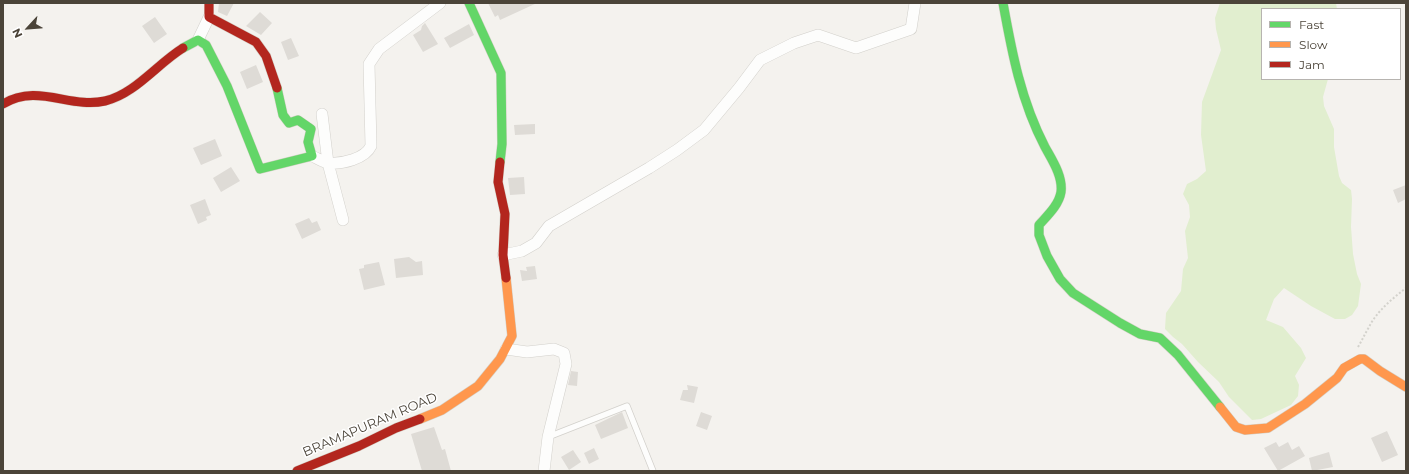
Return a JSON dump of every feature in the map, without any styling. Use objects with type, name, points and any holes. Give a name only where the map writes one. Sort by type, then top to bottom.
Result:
[{"type":"street","points":[[3,104],[20,96],[37,96],[92,102],[105,101],[119,95],[150,74],[178,52],[198,40],[209,17],[209,3]]},
{"type":"street","points":[[198,40],[206,45],[227,86],[260,169],[274,167],[298,158],[312,156],[328,163],[358,158],[369,151],[371,146],[369,64],[379,49],[440,3]]},
{"type":"street","name":"BRAMAPURAM ROAD","points":[[297,471],[359,446],[396,428],[442,410],[478,386],[500,359],[512,336],[503,255],[505,214],[498,182],[502,144],[501,73],[469,3]]},
{"type":"street","points":[[503,255],[522,251],[536,243],[549,226],[649,168],[704,130],[760,60],[794,43],[818,35],[856,48],[911,29],[915,3]]},
{"type":"street","points":[[1002,3],[1014,63],[1025,100],[1058,174],[1060,184],[1061,192],[1059,200],[1040,225],[1040,234],[1047,256],[1060,278],[1073,293],[1140,334],[1160,338],[1178,354],[1236,427],[1245,430],[1268,428],[1305,404],[1337,378],[1344,368],[1360,359],[1364,359],[1406,387]]},
{"type":"street","points":[[209,17],[256,42],[266,56],[280,99],[283,116],[289,122],[298,120],[311,129],[308,142],[312,156]]},
{"type":"street","points":[[322,114],[328,163],[343,220]]},
{"type":"street","points":[[506,349],[527,352],[554,349],[564,353],[566,364],[548,437],[544,471]]},
{"type":"lane","points":[[548,437],[627,406],[653,471]]},
{"type":"path","points":[[1356,350],[1368,327],[1384,307],[1406,288]]},
{"type":"green space","points":[[1220,3],[1336,3],[1337,8],[1261,8],[1261,80],[1328,80],[1323,97],[1324,106],[1334,129],[1334,147],[1339,176],[1342,183],[1351,190],[1353,254],[1357,274],[1361,284],[1358,306],[1352,315],[1345,319],[1335,319],[1311,306],[1284,288],[1274,299],[1266,320],[1283,327],[1301,348],[1306,358],[1295,376],[1299,385],[1298,396],[1291,405],[1261,419],[1252,420],[1229,397],[1219,382],[1182,344],[1165,329],[1166,313],[1181,291],[1183,269],[1188,258],[1185,231],[1190,217],[1189,205],[1183,194],[1187,184],[1197,179],[1206,171],[1201,135],[1202,102],[1221,50],[1215,18]]},
{"type":"building","points":[[219,3],[234,3],[227,16],[218,12]]},
{"type":"building","points":[[488,3],[537,3],[500,20],[498,15],[495,17]]},
{"type":"building","points":[[260,12],[272,23],[261,35],[246,26]]},
{"type":"building","points":[[155,17],[167,34],[154,43],[142,26]]},
{"type":"building","points":[[425,23],[438,44],[423,52],[413,35],[421,30]]},
{"type":"building","points":[[469,24],[474,35],[450,48],[444,38]]},
{"type":"building","points":[[291,38],[299,56],[288,60],[281,42]]},
{"type":"building","points":[[256,65],[263,82],[247,89],[240,72]]},
{"type":"building","points":[[535,124],[535,134],[515,135],[514,125]]},
{"type":"building","points":[[215,139],[222,156],[201,165],[193,148]]},
{"type":"building","points":[[231,167],[240,181],[221,192],[213,178]]},
{"type":"building","points":[[524,177],[525,194],[510,195],[508,178]]},
{"type":"building","points":[[1406,185],[1406,199],[1398,203],[1393,190]]},
{"type":"building","points":[[205,199],[211,215],[206,217],[207,220],[198,224],[190,205]]},
{"type":"building","points":[[309,218],[312,223],[317,221],[321,230],[302,239],[295,224]]},
{"type":"building","points":[[409,257],[416,262],[422,261],[423,275],[396,278],[394,259]]},
{"type":"building","points":[[379,262],[385,285],[364,290],[359,269],[364,268],[364,265]]},
{"type":"building","points":[[535,266],[537,279],[522,281],[520,270],[527,271],[526,267]]},
{"type":"building","points":[[571,371],[578,372],[577,386],[568,385]]},
{"type":"building","points":[[687,385],[698,387],[694,403],[680,400],[683,390],[688,390]]},
{"type":"building","points":[[622,412],[628,428],[601,439],[595,425]]},
{"type":"building","points":[[701,412],[712,416],[707,430],[696,426]]},
{"type":"building","points":[[434,427],[442,450],[445,449],[451,471],[422,471],[411,434]]},
{"type":"building","points":[[1387,431],[1398,455],[1382,462],[1371,438]]},
{"type":"building","points":[[1276,442],[1279,447],[1288,442],[1292,450],[1299,446],[1305,456],[1278,471],[1264,448]]},
{"type":"building","points":[[594,448],[599,459],[589,464],[584,453]]},
{"type":"building","points":[[573,450],[581,462],[569,470],[561,457]]},
{"type":"building","points":[[1329,452],[1333,467],[1312,471],[1309,458]]},
{"type":"traffic: fast","points":[[469,3],[501,73],[502,144],[500,162]]},
{"type":"traffic: fast","points":[[1003,3],[1018,76],[1037,130],[1059,174],[1061,186],[1060,197],[1052,210],[1039,225],[1039,235],[1047,256],[1060,279],[1073,293],[1140,334],[1160,338],[1178,355],[1220,407]]},
{"type":"traffic: fast","points":[[183,48],[198,40],[206,45],[227,86],[260,169],[312,156],[308,142],[311,129],[298,120],[289,123],[283,115],[277,88]]},
{"type":"traffic: slow","points":[[420,419],[442,410],[478,386],[500,359],[512,336],[506,278]]},
{"type":"traffic: slow","points":[[1220,407],[1236,427],[1245,430],[1268,428],[1305,404],[1337,378],[1344,368],[1360,359],[1364,359],[1406,387]]},
{"type":"traffic: jam","points":[[209,3],[209,17],[256,42],[266,56],[277,88]]},
{"type":"traffic: jam","points":[[3,104],[16,98],[29,96],[41,96],[92,103],[105,101],[126,92],[183,48]]},
{"type":"traffic: jam","points":[[500,162],[498,182],[505,214],[503,255],[506,278]]},
{"type":"traffic: jam","points":[[297,471],[420,419]]}]
